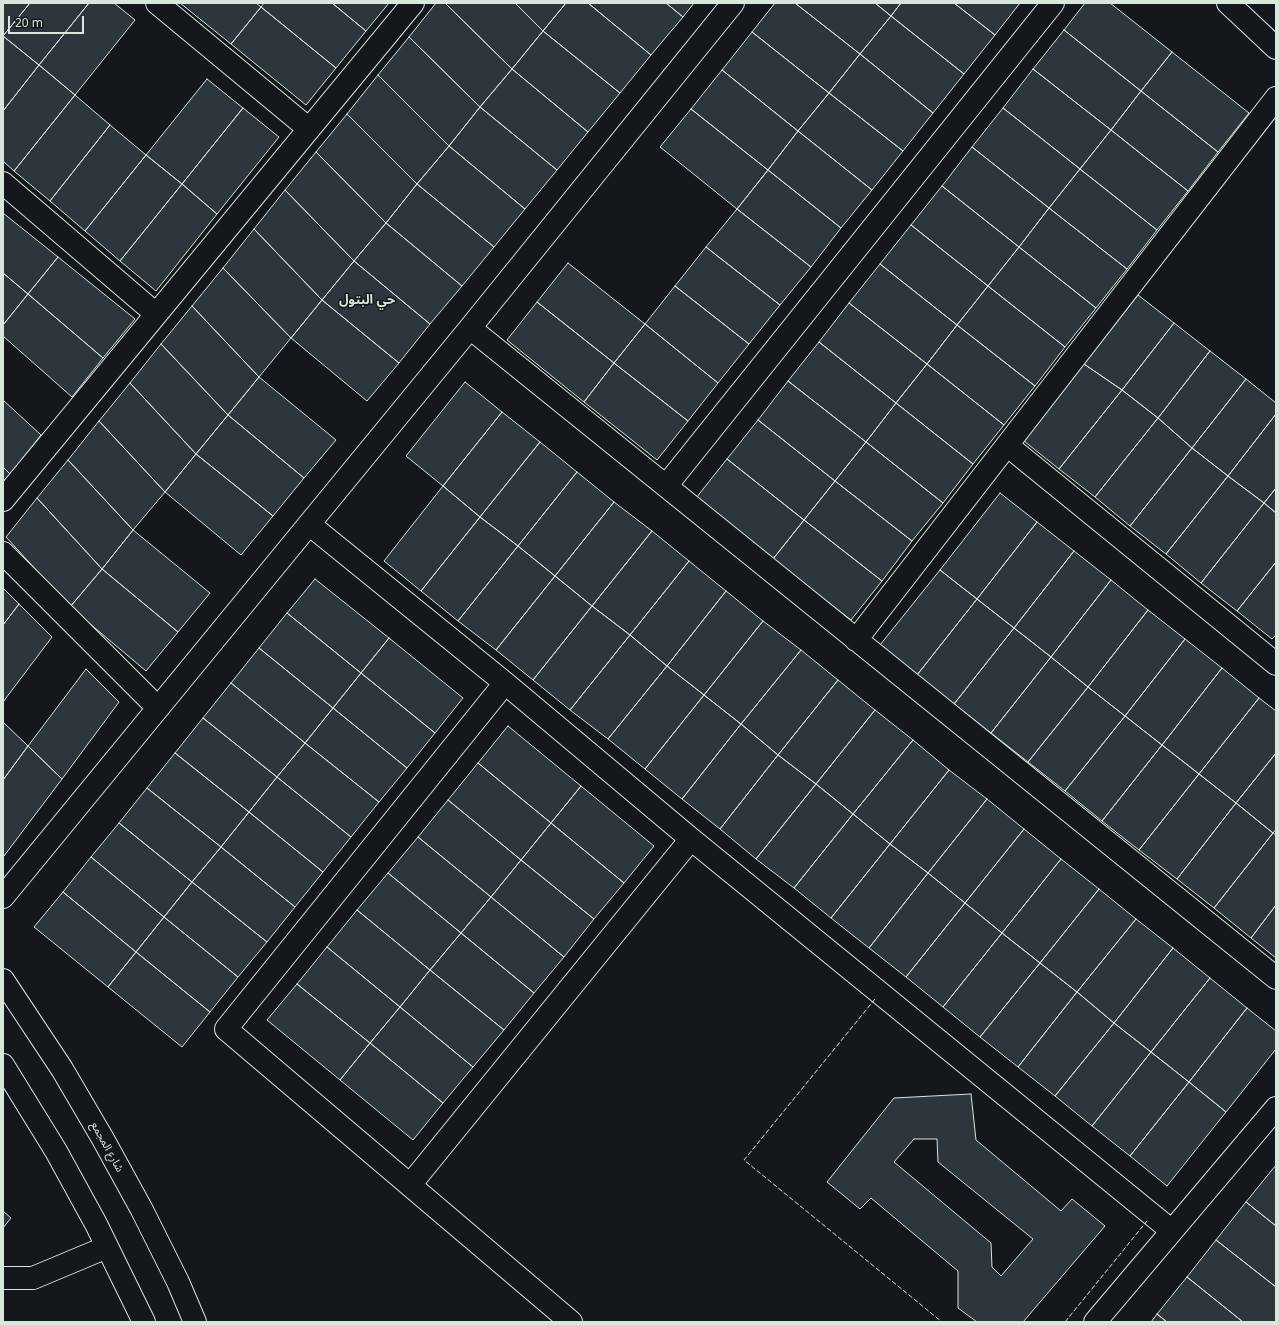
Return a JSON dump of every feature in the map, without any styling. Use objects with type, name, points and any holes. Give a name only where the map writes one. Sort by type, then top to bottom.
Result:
[{"type":"street","points":[[157,3],[309,129]]},
{"type":"street","points":[[3,500],[413,3]]},
{"type":"street","points":[[3,897],[470,328],[733,3]]},
{"type":"street","points":[[666,486],[1053,3]]},
{"type":"street","points":[[1228,3],[1276,48]]},
{"type":"street","points":[[856,640],[1276,98]]},
{"type":"street","points":[[3,183],[156,314]]},
{"type":"street","points":[[470,328],[1276,978]]},
{"type":"street","points":[[1007,445],[1276,664]]},
{"type":"street","points":[[309,524],[505,683],[691,839],[1172,1231]]},
{"type":"street","points":[[3,553],[158,708]]},
{"type":"street","points":[[505,683],[226,1028],[571,1322]]},
{"type":"street","points":[[410,1185],[691,839]]},
{"type":"street","name":"شارع المجمع","points":[[3,980],[62,1069],[103,1139],[155,1236],[178,1282],[195,1322]]},
{"type":"street","points":[[3,1065],[56,1151],[144,1322]]},
{"type":"street","points":[[1095,1322],[1276,1108]]},
{"type":"street","points":[[3,1278],[33,1278],[107,1248]]},
{"type":"building","points":[[3,3],[30,3],[3,36]]},
{"type":"building","points":[[30,3],[89,3],[39,65],[3,36]]},
{"type":"building","points":[[89,3],[114,3],[135,20],[75,95],[39,65]]},
{"type":"building","points":[[180,3],[256,3],[261,7],[231,44]]},
{"type":"building","points":[[264,3],[332,3],[366,31],[336,68],[261,7]]},
{"type":"building","points":[[332,3],[389,3],[366,31]]},
{"type":"building","points":[[436,3],[445,3],[512,69],[480,107],[409,37]]},
{"type":"building","points":[[445,3],[515,3],[543,31],[512,69]]},
{"type":"building","points":[[515,3],[566,3],[543,31]]},
{"type":"building","points":[[566,3],[588,3],[651,55],[620,93],[543,31]]},
{"type":"building","points":[[588,3],[666,3],[683,17],[651,55]]},
{"type":"building","points":[[666,3],[694,3],[683,17]]},
{"type":"building","points":[[775,3],[795,3],[860,54],[829,93],[752,32]]},
{"type":"building","points":[[795,3],[875,3],[891,16],[860,54]]},
{"type":"building","points":[[875,3],[901,3],[891,16]]},
{"type":"building","points":[[901,3],[954,3],[995,35],[964,74],[891,16]]},
{"type":"building","points":[[954,3],[1020,3],[995,35]]},
{"type":"building","points":[[1085,3],[1110,3],[1172,52],[1141,91],[1064,30]]},
{"type":"building","points":[[261,7],[336,68],[306,105],[231,44]]},
{"type":"building","points":[[891,16],[964,74],[933,113],[860,54]]},
{"type":"building","points":[[1064,30],[1141,91],[1111,130],[1033,69]]},
{"type":"building","points":[[543,31],[620,93],[588,132],[512,69]]},
{"type":"building","points":[[752,32],[829,93],[798,131],[722,70]]},
{"type":"building","points":[[3,36],[39,65],[3,111]]},
{"type":"building","points":[[409,37],[480,107],[449,146],[378,75]]},
{"type":"building","points":[[1172,52],[1249,113],[1218,152],[1141,91]]},
{"type":"building","points":[[860,54],[933,113],[903,151],[829,93]]},
{"type":"building","points":[[39,65],[75,95],[14,171],[3,161],[3,111]]},
{"type":"building","points":[[512,69],[588,132],[557,170],[480,107]]},
{"type":"building","points":[[1033,69],[1111,130],[1080,169],[1003,108]]},
{"type":"building","points":[[722,70],[798,131],[768,170],[691,109]]},
{"type":"building","points":[[378,75],[449,146],[417,184],[347,114]]},
{"type":"building","points":[[207,79],[243,108],[182,184],[146,155]]},
{"type":"building","points":[[1141,91],[1218,152],[1188,191],[1111,130]]},
{"type":"building","points":[[829,93],[903,151],[872,190],[798,131]]},
{"type":"building","points":[[75,95],[110,125],[50,201],[14,171]]},
{"type":"building","points":[[480,107],[557,170],[525,209],[449,146]]},
{"type":"building","points":[[243,108],[279,137],[217,214],[182,184]]},
{"type":"building","points":[[1003,108],[1080,169],[1049,208],[972,147]]},
{"type":"building","points":[[691,109],[768,170],[737,209],[660,147]]},
{"type":"building","points":[[347,114],[417,184],[386,223],[316,152]]},
{"type":"building","points":[[110,125],[146,155],[85,231],[50,201]]},
{"type":"building","points":[[1111,130],[1188,191],[1157,230],[1080,169]]},
{"type":"building","points":[[798,131],[872,190],[841,228],[768,170]]},
{"type":"building","points":[[449,146],[525,209],[494,247],[417,184]]},
{"type":"building","points":[[972,147],[1049,208],[1019,247],[942,186]]},
{"type":"building","points":[[316,152],[386,223],[354,261],[285,190]]},
{"type":"building","points":[[146,155],[182,184],[120,261],[85,231]]},
{"type":"building","points":[[1080,169],[1157,230],[1127,269],[1049,208]]},
{"type":"building","points":[[768,170],[841,228],[811,267],[737,209]]},
{"type":"building","points":[[182,184],[217,214],[156,291],[120,261]]},
{"type":"building","points":[[417,184],[494,247],[462,286],[386,223]]},
{"type":"building","points":[[942,186],[1019,247],[988,286],[911,225]]},
{"type":"building","points":[[285,190],[354,261],[322,300],[254,229]]},
{"type":"building","points":[[1049,208],[1127,269],[1096,308],[1019,247]]},
{"type":"building","points":[[737,209],[811,267],[780,305],[706,247]]},
{"type":"building","points":[[3,213],[58,257],[28,294],[3,273]]},
{"type":"building","points":[[386,223],[462,286],[430,324],[354,261]]},
{"type":"building","points":[[911,225],[988,286],[957,325],[880,264]]},
{"type":"building","points":[[254,229],[322,300],[291,338],[223,268]]},
{"type":"building","points":[[706,247],[780,305],[749,344],[675,286]]},
{"type":"building","points":[[1019,247],[1096,308],[1065,347],[988,286]]},
{"type":"building","points":[[58,257],[135,319],[103,358],[28,294]]},
{"type":"building","points":[[354,261],[430,324],[399,363],[322,300]]},
{"type":"building","points":[[568,263],[645,324],[614,363],[537,302]]},
{"type":"building","points":[[880,264],[957,325],[927,364],[849,303]]},
{"type":"building","points":[[223,268],[291,338],[259,377],[192,306]]},
{"type":"building","points":[[3,273],[28,294],[3,325]]},
{"type":"building","points":[[675,286],[749,344],[718,383],[645,324]]},
{"type":"building","points":[[988,286],[1065,347],[1035,386],[957,325]]},
{"type":"building","points":[[28,294],[103,358],[72,397],[3,336],[3,325]]},
{"type":"building","points":[[1138,295],[1174,323],[1122,390],[1084,364]]},
{"type":"building","points":[[322,300],[399,363],[367,401],[291,338]]},
{"type":"building","points":[[537,302],[614,363],[584,402],[507,340]]},
{"type":"building","points":[[849,303],[927,364],[896,403],[819,342]]},
{"type":"building","points":[[192,306],[259,377],[228,415],[161,344]]},
{"type":"building","points":[[1174,323],[1210,351],[1158,418],[1122,390]]},
{"type":"building","points":[[645,324],[718,383],[688,421],[614,363]]},
{"type":"building","points":[[957,325],[1035,386],[1004,425],[927,364]]},
{"type":"building","points":[[819,342],[896,403],[866,442],[788,381]]},
{"type":"building","points":[[161,344],[228,415],[196,454],[130,383]]},
{"type":"building","points":[[1210,351],[1246,379],[1192,448],[1158,418]]},
{"type":"building","points":[[614,363],[688,421],[657,460],[584,402]]},
{"type":"building","points":[[927,364],[1004,425],[973,464],[896,403]]},
{"type":"building","points":[[1084,364],[1122,390],[1059,469],[1024,441]]},
{"type":"building","points":[[259,377],[336,440],[304,478],[228,415]]},
{"type":"building","points":[[1246,379],[1276,403],[1276,414],[1228,476],[1192,448]]},
{"type":"building","points":[[788,381],[866,442],[835,481],[758,420]]},
{"type":"building","points":[[465,382],[502,412],[443,486],[406,456]]},
{"type":"building","points":[[130,383],[196,454],[165,492],[99,421]]},
{"type":"building","points":[[1122,390],[1158,418],[1095,497],[1059,469]]},
{"type":"building","points":[[3,400],[41,435],[10,474],[3,467]]},
{"type":"building","points":[[896,403],[973,464],[943,503],[866,442]]},
{"type":"building","points":[[502,412],[540,442],[480,517],[443,486]]},
{"type":"building","points":[[1276,414],[1276,488],[1264,503],[1228,476]]},
{"type":"building","points":[[228,415],[304,478],[273,516],[196,454]]},
{"type":"building","points":[[1158,418],[1192,448],[1130,526],[1095,497]]},
{"type":"building","points":[[758,420],[835,481],[804,520],[727,459]]},
{"type":"building","points":[[99,421],[165,492],[133,530],[68,460]]},
{"type":"building","points":[[540,442],[577,472],[518,546],[480,517]]},
{"type":"building","points":[[866,442],[943,503],[912,541],[835,481]]},
{"type":"building","points":[[1192,448],[1228,476],[1166,554],[1130,526]]},
{"type":"building","points":[[196,454],[273,516],[241,555],[165,492]]},
{"type":"building","points":[[727,459],[804,520],[773,559],[696,498]]},
{"type":"building","points":[[68,460],[133,530],[102,569],[37,498]]},
{"type":"building","points":[[3,467],[10,474],[3,482]]},
{"type":"building","points":[[577,472],[614,502],[555,576],[518,546]]},
{"type":"building","points":[[1228,476],[1264,503],[1201,583],[1166,554]]},
{"type":"building","points":[[835,481],[912,541],[882,581],[804,520]]},
{"type":"building","points":[[443,486],[480,517],[421,591],[384,561]]},
{"type":"building","points":[[1276,488],[1276,513],[1264,503]]},
{"type":"building","points":[[1000,493],[1037,522],[977,599],[940,570]]},
{"type":"building","points":[[37,498],[102,569],[70,607],[6,537]]},
{"type":"building","points":[[614,502],[652,531],[592,606],[555,576]]},
{"type":"building","points":[[1264,503],[1276,513],[1276,562],[1237,611],[1201,583]]},
{"type":"building","points":[[480,517],[518,546],[458,621],[421,591]]},
{"type":"building","points":[[804,520],[882,581],[851,620],[773,559]]},
{"type":"building","points":[[1037,522],[1074,551],[1014,628],[977,599]]},
{"type":"building","points":[[133,530],[210,593],[178,632],[102,569]]},
{"type":"building","points":[[652,531],[689,561],[630,635],[592,606]]},
{"type":"building","points":[[518,546],[555,576],[496,650],[458,621]]},
{"type":"building","points":[[1074,551],[1111,580],[1051,657],[1014,628]]},
{"type":"building","points":[[689,561],[726,591],[667,666],[630,635]]},
{"type":"building","points":[[1276,562],[1276,635],[1272,639],[1237,611]]},
{"type":"building","points":[[102,569],[178,632],[146,671],[70,607]]},
{"type":"building","points":[[940,570],[977,599],[917,675],[880,645]]},
{"type":"building","points":[[555,576],[592,606],[533,680],[496,650]]},
{"type":"building","points":[[315,579],[389,638],[361,673],[287,613]]},
{"type":"building","points":[[1111,580],[1148,610],[1088,687],[1051,657]]},
{"type":"building","points":[[3,588],[19,604],[3,625]]},
{"type":"building","points":[[726,591],[763,621],[704,695],[667,666]]},
{"type":"building","points":[[977,599],[1014,628],[954,704],[917,675]]},
{"type":"building","points":[[19,604],[52,637],[3,702],[3,625]]},
{"type":"building","points":[[592,606],[630,635],[570,710],[533,680]]},
{"type":"building","points":[[1148,610],[1185,639],[1125,716],[1088,687]]},
{"type":"building","points":[[287,613],[361,673],[333,708],[259,648]]},
{"type":"building","points":[[763,621],[801,650],[741,724],[704,695]]},
{"type":"building","points":[[1014,628],[1051,657],[991,733],[954,704]]},
{"type":"building","points":[[630,635],[667,666],[608,739],[570,710]]},
{"type":"building","points":[[389,638],[463,698],[435,733],[361,673]]},
{"type":"building","points":[[1185,639],[1222,668],[1162,745],[1125,716]]},
{"type":"building","points":[[259,648],[333,708],[305,743],[231,683]]},
{"type":"building","points":[[801,650],[838,680],[778,755],[741,724]]},
{"type":"building","points":[[1051,657],[1088,687],[1028,762],[991,733]]},
{"type":"building","points":[[667,666],[704,695],[645,769],[608,739]]},
{"type":"building","points":[[1222,668],[1259,698],[1199,774],[1162,745]]},
{"type":"building","points":[[86,669],[119,702],[62,779],[28,746]]},
{"type":"building","points":[[361,673],[435,733],[407,768],[333,708]]},
{"type":"building","points":[[838,680],[875,710],[816,784],[778,755]]},
{"type":"building","points":[[231,683],[305,743],[277,777],[203,718]]},
{"type":"building","points":[[1088,687],[1125,716],[1065,791],[1028,762]]},
{"type":"building","points":[[704,695],[741,724],[682,799],[645,769]]},
{"type":"building","points":[[1259,698],[1276,711],[1276,753],[1236,803],[1199,774]]},
{"type":"building","points":[[333,708],[407,768],[379,802],[305,743]]},
{"type":"building","points":[[875,710],[913,740],[853,814],[816,784]]},
{"type":"building","points":[[1125,716],[1162,745],[1102,821],[1065,791]]},
{"type":"building","points":[[203,718],[277,777],[249,812],[175,753]]},
{"type":"building","points":[[3,722],[28,746],[3,780]]},
{"type":"building","points":[[741,724],[778,755],[720,829],[682,799]]},
{"type":"building","points":[[508,726],[581,786],[551,823],[478,763]]},
{"type":"building","points":[[913,740],[949,770],[890,844],[853,814]]},
{"type":"building","points":[[305,743],[379,802],[351,837],[277,777]]},
{"type":"building","points":[[1162,745],[1199,774],[1139,850],[1102,821]]},
{"type":"building","points":[[28,746],[62,779],[4,856],[3,780]]},
{"type":"building","points":[[175,753],[249,812],[221,847],[147,788]]},
{"type":"building","points":[[1276,753],[1276,829],[1273,833],[1236,803]]},
{"type":"building","points":[[778,755],[816,784],[756,859],[720,829]]},
{"type":"building","points":[[478,763],[551,823],[521,860],[448,800]]},
{"type":"building","points":[[949,770],[987,799],[928,873],[890,844]]},
{"type":"building","points":[[1199,774],[1236,803],[1177,879],[1139,850]]},
{"type":"building","points":[[277,777],[351,837],[323,872],[249,812]]},
{"type":"building","points":[[816,784],[853,814],[794,888],[756,859]]},
{"type":"building","points":[[581,786],[654,846],[624,883],[551,823]]},
{"type":"building","points":[[147,788],[221,847],[192,882],[119,823]]},
{"type":"building","points":[[987,799],[1024,829],[965,903],[928,873]]},
{"type":"building","points":[[448,800],[521,860],[491,897],[418,837]]},
{"type":"building","points":[[1236,803],[1273,833],[1214,908],[1177,879]]},
{"type":"building","points":[[249,812],[323,872],[295,907],[221,847]]},
{"type":"building","points":[[853,814],[890,844],[831,918],[794,888]]},
{"type":"building","points":[[119,823],[192,882],[164,917],[91,857]]},
{"type":"building","points":[[551,823],[624,883],[594,919],[521,860]]},
{"type":"building","points":[[1024,829],[1061,859],[1002,933],[965,903]]},
{"type":"building","points":[[1273,833],[1276,835],[1276,905],[1251,938],[1214,908]]},
{"type":"building","points":[[418,837],[491,897],[461,933],[388,873]]},
{"type":"building","points":[[890,844],[928,873],[869,948],[831,918]]},
{"type":"building","points":[[221,847],[295,907],[267,942],[192,882]]},
{"type":"building","points":[[91,857],[164,917],[136,952],[63,892]]},
{"type":"building","points":[[1061,859],[1099,889],[1040,963],[1002,933]]},
{"type":"building","points":[[521,860],[594,919],[564,957],[491,897]]},
{"type":"building","points":[[388,873],[461,933],[430,970],[357,910]]},
{"type":"building","points":[[928,873],[965,903],[906,977],[869,948]]},
{"type":"building","points":[[192,882],[267,942],[238,977],[164,917]]},
{"type":"building","points":[[1099,889],[1136,919],[1077,992],[1040,963]]},
{"type":"building","points":[[63,892],[136,952],[108,987],[34,927]]},
{"type":"building","points":[[491,897],[564,957],[534,993],[461,933]]},
{"type":"building","points":[[965,903],[1002,933],[943,1007],[906,977]]},
{"type":"building","points":[[1276,905],[1276,958],[1251,938]]},
{"type":"building","points":[[357,910],[430,970],[400,1007],[327,947]]},
{"type":"building","points":[[164,917],[238,977],[210,1012],[136,952]]},
{"type":"building","points":[[1136,919],[1173,948],[1114,1023],[1077,992]]},
{"type":"building","points":[[461,933],[534,993],[504,1030],[430,970]]},
{"type":"building","points":[[1002,933],[1040,963],[980,1037],[943,1007]]},
{"type":"building","points":[[327,947],[400,1007],[370,1043],[297,984]]},
{"type":"building","points":[[1173,948],[1210,978],[1151,1052],[1114,1023]]},
{"type":"building","points":[[136,952],[210,1012],[182,1047],[108,987]]},
{"type":"building","points":[[1040,963],[1077,992],[1018,1067],[980,1037]]},
{"type":"building","points":[[430,970],[504,1030],[473,1067],[400,1007]]},
{"type":"building","points":[[1210,978],[1247,1008],[1189,1082],[1151,1052]]},
{"type":"building","points":[[297,984],[370,1043],[340,1080],[267,1020]]},
{"type":"building","points":[[1077,992],[1114,1023],[1055,1096],[1018,1067]]},
{"type":"building","points":[[400,1007],[473,1067],[443,1103],[370,1043]]},
{"type":"building","points":[[1247,1008],[1276,1031],[1276,1049],[1226,1112],[1189,1082]]},
{"type":"building","points":[[1114,1023],[1151,1052],[1092,1126],[1055,1096]]},
{"type":"building","points":[[370,1043],[443,1103],[413,1140],[340,1080]]},
{"type":"building","points":[[1151,1052],[1189,1082],[1130,1156],[1092,1126]]},
{"type":"building","points":[[1189,1082],[1226,1112],[1167,1186],[1130,1156]]},
{"type":"building","points":[[971,1094],[976,1140],[1061,1211],[1072,1199],[1105,1226],[1023,1322],[977,1322],[958,1308],[958,1271],[871,1198],[860,1209],[827,1182],[894,1098]],"holes":[[[914,1139],[937,1139],[938,1162],[1033,1239],[1001,1276],[992,1267],[991,1243],[894,1162]]]},
{"type":"building","points":[[1276,1165],[1276,1226],[1246,1202]]},
{"type":"building","points":[[1246,1202],[1276,1226],[1276,1287],[1216,1240]]},
{"type":"building","points":[[3,1211],[11,1218],[3,1228]]},
{"type":"building","points":[[1216,1240],[1276,1287],[1276,1322],[1243,1322],[1187,1277]]},
{"type":"building","points":[[1187,1277],[1243,1322],[1167,1322],[1157,1314]]},
{"type":"building","points":[[1157,1314],[1167,1322],[1151,1322]]},
{"type":"fence","points":[[875,999],[744,1160],[942,1322]]},
{"type":"fence","points":[[1065,1322],[1147,1221]]},
{"type":"district","name":"حي البتول","points":[[367,300]]}]
